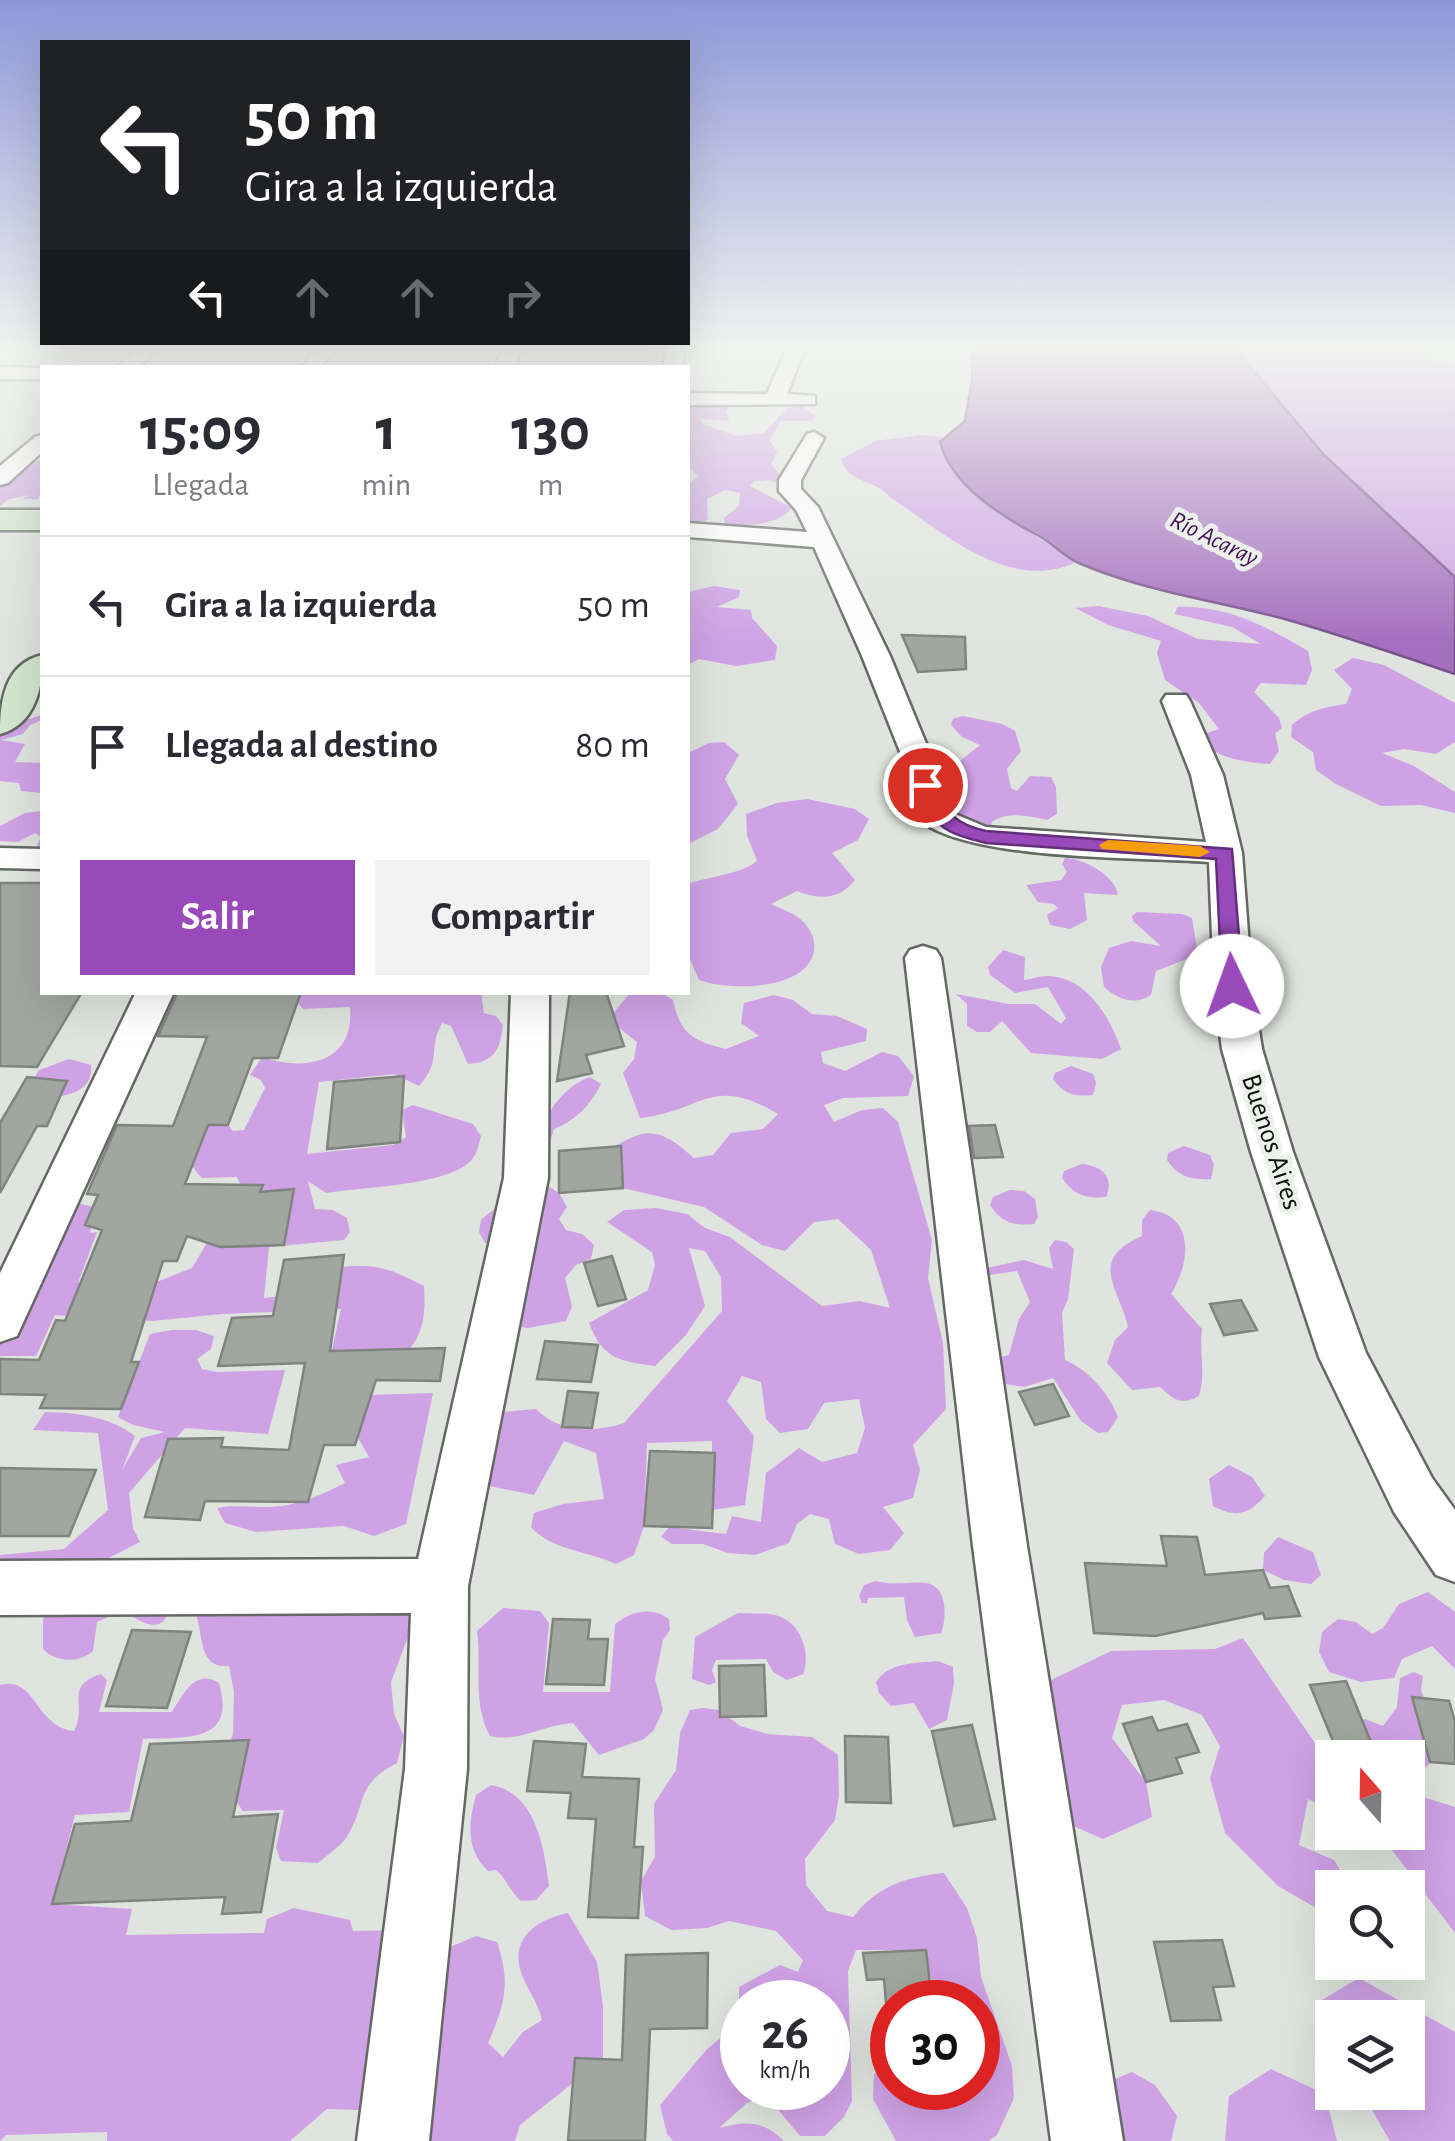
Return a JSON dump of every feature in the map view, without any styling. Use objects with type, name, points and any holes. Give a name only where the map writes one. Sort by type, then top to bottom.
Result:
[{"type":"street","points":[[0,478],[38,445]]},
{"type":"street","points":[[810,445],[790,480],[790,491],[806,508],[823,540],[876,656],[941,820],[960,831],[986,837],[1225,854]]},
{"type":"street","points":[[0,520],[40,520]]},
{"type":"street","points":[[690,530],[823,540]]},
{"type":"street","points":[[0,534],[40,534]]},
{"type":"street","points":[[0,722],[40,669]]},
{"type":"street","name":"Buenos Aires","points":[[1176,701],[1207,775],[1225,854],[1232,986],[1239,1033],[1272,1152],[1343,1356],[1412,1494],[1455,1556]]},
{"type":"street","points":[[0,858],[40,859]]},
{"type":"street","points":[[922,958],[1000,1546],[1087,2141]]},
{"type":"street","points":[[0,1322],[154,995]]},
{"type":"street","points":[[393,2141],[436,1769],[440,1586],[526,1178],[530,995]]},
{"type":"street","points":[[0,1588],[440,1586]]},
{"type":"shaded area","points":[[690,445],[773,445],[777,452],[771,464],[795,492],[770,480],[754,481],[750,486],[792,508],[761,524],[725,525],[724,518],[739,506],[740,493],[725,490],[707,499],[708,520],[690,524],[690,483],[698,476],[690,467]]},
{"type":"shaded area","points":[[868,445],[941,445],[949,463],[978,497],[1076,562],[1051,570],[1026,570],[977,554],[884,491],[850,473],[841,459]]},
{"type":"shaded area","points":[[1316,445],[1455,445],[1455,577]]},
{"type":"shaded area","points":[[40,459],[38,499],[21,499],[32,495],[9,499],[0,506],[0,488]]},
{"type":"shaded area","points":[[714,586],[740,590],[739,597],[717,607],[751,610],[752,618],[777,646],[775,660],[736,666],[699,659],[690,664],[690,592]]},
{"type":"shaded area","points":[[1099,606],[1148,616],[1198,639],[1261,644],[1232,627],[1175,614],[1177,607],[1213,610],[1262,626],[1308,651],[1312,670],[1306,685],[1261,683],[1254,692],[1279,718],[1282,728],[1275,734],[1279,751],[1270,764],[1229,758],[1204,743],[1198,736],[1219,729],[1199,703],[1165,680],[1157,653],[1161,641],[1108,625],[1075,608]]},
{"type":"shaded area","points":[[1353,658],[1384,665],[1455,703],[1455,742],[1436,754],[1404,749],[1382,753],[1414,766],[1455,792],[1455,813],[1421,805],[1381,806],[1316,770],[1313,752],[1291,737],[1292,725],[1305,716],[1346,704],[1352,689],[1334,670]]},
{"type":"shaded area","points":[[40,716],[40,721],[23,734],[1,740],[25,744],[15,762],[40,763],[40,793],[21,791],[19,783],[0,781],[0,728]]},
{"type":"shaded area","points":[[963,716],[1002,724],[1015,731],[1021,751],[1007,769],[1011,788],[1017,791],[1030,776],[1051,777],[1056,787],[1057,814],[1047,820],[1005,816],[992,822],[989,833],[971,836],[934,789],[938,779],[980,745],[962,737],[951,725],[953,719]]},
{"type":"shaded area","points":[[724,742],[739,755],[725,779],[738,804],[718,829],[690,843],[690,752],[709,743]]},
{"type":"shaded area","points":[[807,799],[855,809],[869,819],[858,840],[832,853],[855,880],[836,895],[814,896],[797,891],[771,904],[803,921],[813,937],[814,951],[797,974],[765,985],[728,986],[699,980],[690,960],[690,883],[757,861],[747,835],[746,814],[777,803]]},
{"type":"shaded area","points":[[40,811],[40,836],[35,833],[18,842],[0,841],[0,826],[25,813]]},
{"type":"shaded area","points":[[1065,858],[1097,869],[1111,881],[1118,895],[1084,893],[1087,920],[1070,929],[1050,925],[1047,915],[1058,908],[1038,902],[1026,885],[1061,880],[1067,872],[1062,864]]},
{"type":"shaded area","points":[[1137,912],[1192,918],[1197,949],[1192,957],[1156,971],[1151,995],[1132,1000],[1104,987],[1101,967],[1109,948],[1131,941],[1161,946],[1133,921]]},
{"type":"shaded area","points":[[1003,950],[1025,957],[1024,980],[1061,978],[1085,991],[1103,1012],[1121,1049],[1102,1059],[1031,1053],[1002,1021],[990,1032],[977,1032],[967,1026],[967,1004],[956,994],[1009,1004],[1035,1004],[1061,1024],[1066,1018],[1048,987],[1015,993],[990,975],[988,967]]},
{"type":"shaded area","points":[[297,995],[481,995],[484,1013],[496,1016],[503,1025],[494,1054],[468,1064],[451,1026],[442,1023],[431,1068],[419,1086],[394,1074],[319,1082],[307,1154],[393,1145],[406,1137],[402,1110],[413,1105],[473,1124],[481,1136],[478,1148],[470,1161],[454,1171],[420,1181],[326,1193],[308,1181],[315,1209],[333,1210],[347,1218],[350,1232],[344,1240],[269,1247],[264,1298],[335,1290],[342,1267],[355,1266],[385,1269],[424,1286],[424,1315],[417,1338],[402,1356],[376,1370],[369,1395],[433,1393],[406,1524],[374,1536],[344,1526],[256,1532],[225,1523],[217,1508],[278,1507],[307,1500],[345,1483],[336,1465],[369,1457],[325,1380],[341,1309],[153,1321],[55,1315],[36,1356],[0,1356],[0,1312],[53,1197],[98,1208],[91,1208],[84,1226],[91,1227],[90,1233],[97,1232],[78,1283],[159,1281],[192,1268],[241,1186],[237,1177],[202,1178],[196,1172],[188,1153],[190,1124],[228,1125],[233,1131],[244,1130],[265,1088],[261,1080],[250,1075],[262,1057],[310,1063],[324,1059],[344,1041],[350,1007],[303,1009],[296,1001]]},
{"type":"shaded area","points":[[628,995],[665,995],[673,1000],[680,1021],[690,1034],[726,1049],[759,1036],[741,1023],[744,1003],[774,995],[793,1000],[812,1014],[837,1016],[867,1029],[866,1041],[821,1052],[823,1063],[845,1071],[882,1052],[898,1056],[914,1076],[908,1096],[843,1098],[824,1105],[834,1122],[862,1110],[883,1108],[898,1122],[932,1240],[928,1278],[943,1343],[946,1409],[913,1445],[920,1470],[913,1498],[883,1507],[904,1533],[890,1550],[859,1554],[835,1544],[829,1519],[810,1514],[797,1524],[789,1543],[755,1555],[728,1553],[703,1544],[672,1544],[661,1537],[669,1527],[726,1534],[732,1516],[761,1522],[766,1473],[799,1448],[822,1462],[857,1453],[865,1428],[859,1399],[824,1403],[808,1429],[780,1433],[766,1419],[761,1382],[742,1376],[727,1401],[754,1436],[745,1505],[712,1510],[712,1441],[647,1443],[644,1526],[634,1555],[616,1564],[549,1541],[531,1527],[534,1513],[563,1504],[604,1499],[596,1453],[564,1441],[534,1495],[489,1486],[484,1445],[502,1412],[536,1409],[555,1423],[577,1429],[624,1423],[722,1311],[721,1277],[705,1251],[689,1248],[705,1306],[686,1335],[655,1366],[622,1360],[600,1344],[589,1323],[648,1290],[655,1265],[652,1252],[607,1222],[624,1210],[656,1208],[687,1214],[705,1228],[730,1237],[822,1306],[860,1301],[890,1308],[871,1250],[838,1219],[814,1222],[785,1251],[762,1245],[704,1207],[623,1188],[606,1169],[606,1152],[632,1137],[661,1135],[694,1158],[713,1155],[731,1133],[763,1129],[778,1114],[755,1102],[722,1096],[640,1118],[623,1073],[634,1059],[637,1042],[608,1019]]},
{"type":"shaded area","points":[[69,1059],[91,1065],[89,1079],[81,1088],[55,1097],[33,1080],[39,1070]]},
{"type":"shaded area","points":[[1071,1066],[1093,1074],[1093,1095],[1070,1093],[1053,1079],[1055,1073]]},
{"type":"shaded area","points":[[590,1077],[601,1084],[592,1099],[576,1117],[554,1129],[547,1151],[546,1185],[559,1193],[567,1207],[559,1219],[566,1230],[582,1234],[594,1245],[591,1259],[576,1265],[565,1278],[572,1306],[566,1321],[528,1328],[509,1325],[502,1244],[485,1243],[479,1232],[481,1220],[508,1197],[550,1111],[574,1085]]},
{"type":"shaded area","points":[[1184,1146],[1210,1155],[1214,1165],[1211,1179],[1186,1176],[1171,1166],[1168,1153]]},
{"type":"shaded area","points":[[1082,1164],[1104,1173],[1109,1183],[1106,1197],[1081,1195],[1062,1178],[1064,1171]]},
{"type":"shaded area","points":[[1010,1190],[1024,1191],[1035,1199],[1038,1217],[1034,1224],[1009,1222],[990,1205],[993,1197]]},
{"type":"shaded area","points":[[1150,1210],[1165,1214],[1182,1231],[1185,1256],[1171,1294],[1202,1329],[1201,1388],[1199,1396],[1187,1401],[1174,1398],[1160,1387],[1132,1390],[1107,1363],[1115,1340],[1128,1327],[1111,1265],[1125,1245],[1142,1236],[1142,1220]]},
{"type":"shaded area","points":[[1055,1240],[1074,1249],[1068,1299],[1062,1313],[1065,1360],[1090,1376],[1109,1399],[1118,1417],[1108,1432],[1098,1433],[1081,1421],[1053,1378],[1024,1387],[999,1383],[987,1361],[1009,1355],[1019,1319],[1030,1302],[1017,1271],[983,1276],[982,1269],[1024,1260],[1053,1269],[1049,1248]]},
{"type":"shaded area","points":[[196,1330],[214,1336],[211,1349],[197,1359],[202,1369],[285,1370],[268,1434],[185,1428],[129,1493],[133,1528],[140,1542],[77,1574],[1,1568],[0,1555],[64,1549],[108,1510],[98,1433],[33,1430],[45,1412],[93,1417],[135,1436],[122,1470],[141,1438],[165,1432],[133,1425],[118,1417],[150,1334]]},
{"type":"shaded area","points":[[1229,1465],[1252,1477],[1265,1496],[1241,1513],[1213,1506],[1209,1479]]},
{"type":"shaded area","points":[[1278,1537],[1313,1552],[1321,1575],[1311,1584],[1284,1580],[1263,1570],[1264,1553]]},
{"type":"shaded area","points":[[875,1581],[933,1585],[944,1604],[941,1633],[915,1637],[907,1620],[904,1597],[868,1598],[867,1603],[862,1603],[859,1596],[864,1585]]},
{"type":"shaded area","points":[[1428,1592],[1455,1612],[1455,1669],[1432,1646],[1402,1659],[1394,1678],[1361,1682],[1329,1672],[1319,1652],[1322,1632],[1338,1619],[1356,1622],[1372,1634],[1383,1628],[1399,1604]]},
{"type":"shaded area","points":[[54,1604],[170,1605],[158,1624],[145,1623],[123,1610],[97,1622],[93,1651],[68,1660],[43,1649],[43,1619]]},
{"type":"shaded area","points":[[405,1605],[411,1629],[391,1682],[394,1714],[404,1736],[397,1763],[368,1786],[348,1835],[334,1850],[318,1863],[281,1861],[276,1848],[284,1810],[243,1811],[222,1782],[222,1763],[233,1734],[234,1692],[229,1666],[218,1665],[206,1654],[193,1607]]},
{"type":"shaded area","points":[[503,1608],[540,1611],[549,1623],[543,1692],[610,1692],[615,1624],[642,1612],[656,1612],[669,1619],[670,1630],[663,1640],[655,1679],[663,1710],[654,1730],[644,1739],[599,1755],[573,1723],[511,1737],[490,1736],[479,1698],[477,1631]]},
{"type":"shaded area","points":[[738,1613],[776,1615],[788,1621],[805,1650],[803,1674],[787,1680],[773,1672],[766,1659],[716,1660],[712,1670],[716,1682],[709,1685],[692,1679],[695,1637]]},
{"type":"shaded area","points":[[1243,1638],[1315,1743],[1315,1803],[1308,1799],[1299,1845],[1334,1860],[1340,1870],[1315,1870],[1315,1907],[1278,1886],[1225,1833],[1210,1778],[1220,1746],[1202,1715],[1164,1700],[1122,1705],[1112,1738],[1146,1782],[1152,1817],[1103,1839],[1064,1822],[1043,1684],[1111,1651],[1215,1649]]},
{"type":"shaded area","points":[[938,1661],[953,1667],[954,1683],[947,1720],[929,1729],[914,1703],[891,1706],[879,1693],[876,1682],[896,1667]]},
{"type":"shaded area","points":[[1414,1672],[1423,1676],[1421,1690],[1440,1741],[1425,1768],[1425,1740],[1349,1740],[1355,1723],[1365,1719],[1383,1726],[1397,1707],[1400,1678]]},
{"type":"shaded area","points":[[101,1674],[107,1680],[99,1712],[172,1712],[196,1681],[211,1679],[219,1683],[221,1717],[204,1733],[143,1739],[129,1812],[75,1815],[52,1904],[132,1909],[126,1935],[264,1933],[267,1919],[294,1908],[350,1920],[353,1931],[412,1930],[389,2111],[327,2109],[290,2141],[107,2141],[107,2132],[6,2135],[0,2141],[0,1685],[21,1687],[51,1721],[74,1731],[79,1691]]},
{"type":"shaded area","points":[[690,1710],[719,1710],[740,1726],[767,1734],[812,1737],[838,1755],[835,1820],[805,1859],[806,1885],[827,1911],[853,1917],[893,1885],[944,1873],[967,1908],[977,1938],[982,1980],[931,1980],[925,1950],[856,1950],[848,1980],[752,1980],[780,1965],[798,1972],[803,1960],[776,1931],[729,1921],[707,1928],[671,1930],[645,1916],[641,1881],[655,1857],[654,1804],[676,1770],[680,1733]]},
{"type":"shaded area","points":[[491,1785],[518,1799],[535,1824],[549,1886],[536,1900],[521,1901],[496,1870],[488,1871],[481,1863],[472,1845],[470,1826],[476,1795]]},
{"type":"shaded area","points":[[1425,1798],[1455,1807],[1455,1933],[1425,1894],[1425,1870],[1407,1870],[1392,1850],[1425,1850]]},
{"type":"shaded area","points":[[568,1913],[597,1962],[603,2006],[603,2059],[520,2125],[515,2141],[421,2141],[418,2103],[438,2054],[444,2023],[432,1986],[448,1948],[476,1936],[497,1942],[505,1982],[499,2017],[488,2043],[503,2057],[523,2032],[542,2020],[522,1975],[522,1941],[537,1925]]},
{"type":"shaded area","points":[[1356,1980],[1363,1980],[1398,2000],[1322,2000]]},
{"type":"shaded area","points":[[1425,2015],[1455,2032],[1455,2141],[1390,2141],[1372,2110],[1425,2110]]},
{"type":"shaded area","points":[[1000,2032],[1012,2066],[1014,2098],[997,2135],[989,2141],[896,2141],[879,2110],[1000,2110]]},
{"type":"shaded area","points":[[850,2036],[852,2101],[850,2105]]},
{"type":"shaded area","points":[[720,2038],[720,2110],[739,2110],[719,2128],[753,2124],[769,2129],[784,2141],[673,2141],[667,2134],[660,2105]]},
{"type":"shaded area","points":[[1271,2069],[1315,2089],[1315,2110],[1329,2110],[1337,2141],[1225,2141],[1229,2096]]},
{"type":"shaded area","points":[[1132,2072],[1155,2085],[1177,2116],[1171,2141],[1106,2141],[1108,2082]]},
{"type":"shaded area","points":[[778,2110],[848,2110],[825,2136],[800,2136]]},
{"type":"water","name":"Río Acaray","points":[[941,445],[1316,445],[1455,577],[1455,674],[1288,620],[1157,589],[1075,561],[979,498],[946,458]]},
{"type":"building","points":[[902,635],[965,637],[966,669],[918,672]]},
{"type":"building","points":[[0,883],[40,883],[40,995],[80,995],[37,1067],[0,1066]]},
{"type":"building","points":[[177,995],[300,995],[278,1058],[253,1058],[228,1125],[208,1125],[185,1184],[263,1185],[260,1192],[294,1189],[284,1245],[220,1247],[187,1236],[177,1261],[163,1261],[131,1362],[139,1362],[121,1409],[40,1408],[46,1395],[0,1394],[0,1359],[39,1360],[56,1320],[65,1321],[102,1230],[85,1225],[98,1195],[87,1194],[117,1125],[173,1126],[207,1037],[158,1036]]},
{"type":"building","points":[[570,995],[607,995],[624,1046],[586,1055],[592,1073],[557,1081]]},
{"type":"building","points":[[404,1076],[400,1142],[327,1149],[334,1082]]},
{"type":"building","points":[[27,1077],[67,1081],[47,1126],[37,1126],[0,1193],[0,1123]]},
{"type":"building","points":[[995,1125],[1003,1157],[974,1158],[969,1126]]},
{"type":"building","points":[[621,1146],[623,1188],[559,1193],[559,1151]]},
{"type":"building","points":[[344,1255],[330,1351],[445,1348],[440,1381],[376,1380],[355,1445],[324,1445],[308,1502],[205,1501],[200,1520],[145,1517],[168,1439],[223,1438],[221,1447],[289,1450],[305,1363],[218,1366],[232,1318],[273,1316],[284,1260]]},
{"type":"building","points":[[612,1256],[626,1299],[598,1306],[584,1263]]},
{"type":"building","points":[[1241,1300],[1257,1330],[1224,1335],[1210,1304]]},
{"type":"building","points":[[545,1341],[598,1345],[591,1382],[537,1379]]},
{"type":"building","points":[[1053,1384],[1069,1416],[1035,1425],[1019,1392]]},
{"type":"building","points":[[568,1391],[598,1393],[592,1428],[562,1427]]},
{"type":"building","points":[[650,1451],[715,1453],[712,1528],[644,1526]]},
{"type":"building","points":[[0,1468],[96,1470],[69,1536],[0,1536]]},
{"type":"building","points":[[1161,1536],[1197,1537],[1205,1575],[1263,1570],[1270,1588],[1288,1586],[1300,1616],[1265,1619],[1263,1613],[1155,1636],[1094,1633],[1085,1563],[1167,1566]]},
{"type":"building","points":[[553,1619],[590,1620],[588,1639],[608,1639],[604,1685],[546,1684]]},
{"type":"building","points":[[132,1630],[191,1632],[167,1708],[106,1706]]},
{"type":"building","points":[[764,1665],[766,1716],[720,1717],[719,1666]]},
{"type":"building","points":[[1346,1681],[1370,1740],[1332,1740],[1310,1685]]},
{"type":"building","points":[[1412,1697],[1449,1701],[1455,1721],[1455,1764],[1430,1762]]},
{"type":"building","points":[[1152,1717],[1158,1731],[1187,1724],[1199,1752],[1176,1758],[1182,1773],[1146,1782],[1123,1724]]},
{"type":"building","points":[[972,1725],[995,1819],[954,1826],[932,1731]]},
{"type":"building","points":[[845,1736],[888,1737],[891,1803],[846,1802]]},
{"type":"building","points":[[249,1740],[233,1817],[278,1814],[261,1912],[222,1914],[225,1897],[52,1904],[75,1824],[131,1821],[150,1744]]},
{"type":"building","points":[[534,1741],[586,1744],[582,1777],[639,1779],[634,1847],[643,1847],[638,1918],[588,1917],[596,1819],[568,1818],[571,1793],[527,1791]]},
{"type":"building","points":[[1222,1940],[1234,1986],[1213,1987],[1221,2020],[1171,2021],[1154,1942]]},
{"type":"building","points":[[926,1950],[929,1980],[867,1980],[863,1953]]},
{"type":"building","points":[[708,1953],[707,2028],[650,2029],[645,2141],[568,2141],[575,2058],[622,2060],[626,1955]]},
{"type":"slow traffic","points":[[1108,845],[1200,852]]},
{"type":"route","points":[[925,785],[941,820],[960,831],[986,837],[1225,854],[1232,986]]}]
